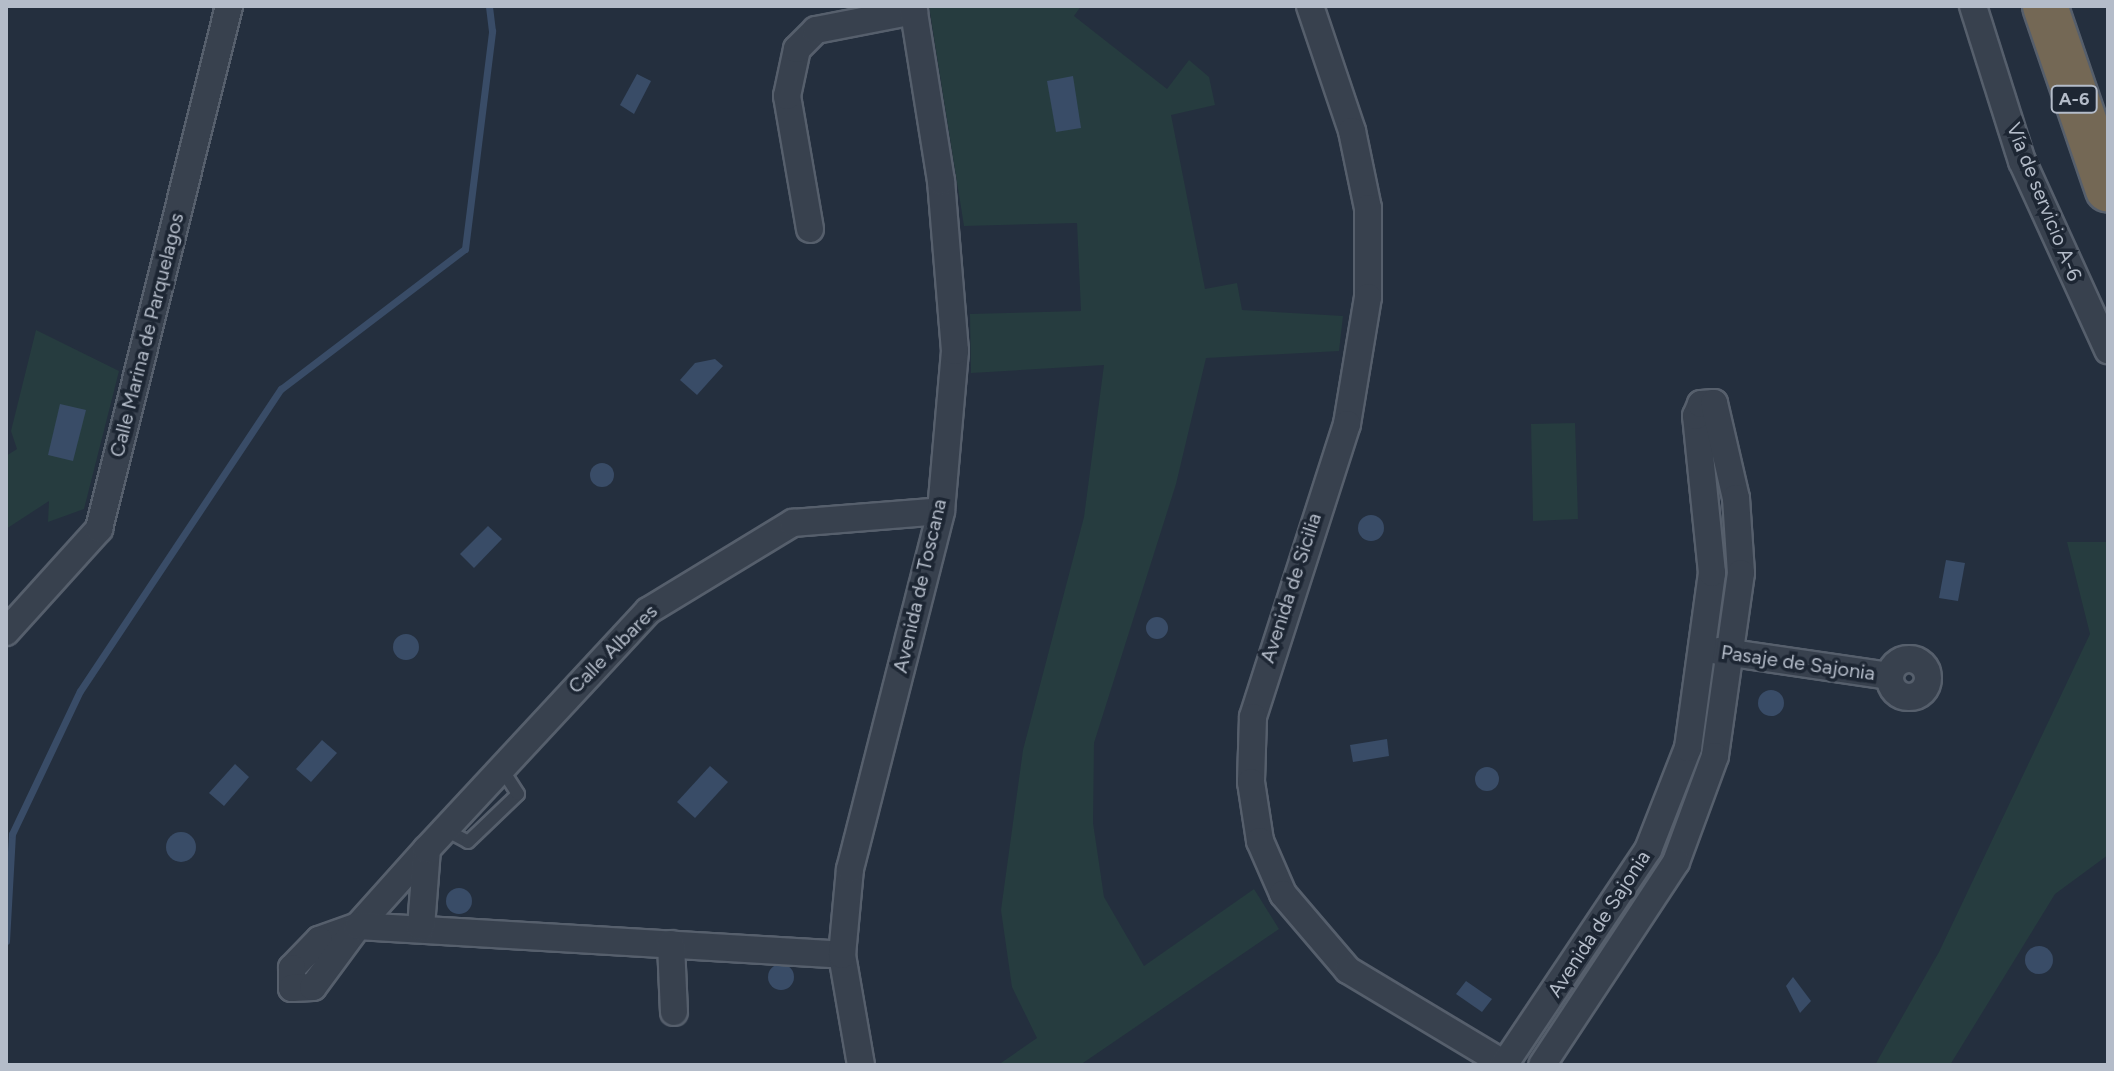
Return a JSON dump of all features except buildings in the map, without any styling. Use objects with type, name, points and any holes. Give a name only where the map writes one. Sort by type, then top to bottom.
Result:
[{"type":"highway","name":"A-6","points":[[2045,6],[2108,190]]},
{"type":"street","name":"Calle Marina de Parquelagos","points":[[6,632],[99,529],[229,6]]},
{"type":"street","name":"Avenida de Sicilia","points":[[1310,6],[1365,193],[1368,297],[1347,424],[1253,717],[1251,782],[1260,841],[1283,894],[1348,970],[1505,1065]]},
{"type":"street","name":"Vía de servicio A-6","points":[[1973,6],[2022,161],[2108,350]]},
{"type":"street","points":[[810,229],[800,203],[787,96],[797,49],[816,30],[914,9]]},
{"type":"street","name":"Avenida de Toscana","points":[[861,1065],[847,1015],[842,955],[850,869],[941,511],[955,351],[941,181],[914,9]]},
{"type":"street","name":"Avenida de Sajonia","points":[[1505,1065],[1648,850],[1688,748],[1707,650],[1710,513],[1696,416],[1701,404],[1714,403],[1736,498],[1741,573],[1735,653],[1715,756],[1676,862],[1542,1065]]},
{"type":"street","name":"Calle Albares","points":[[842,955],[421,927],[358,926],[500,767],[678,588],[793,523],[941,511]]},
{"type":"street","name":"Pasaje de Sajonia","points":[[1707,650],[1890,676]]},
{"type":"street","points":[[421,927],[436,839]]},
{"type":"street","points":[[671,944],[674,1012]]},
{"type":"green space","points":[[929,6],[1081,6],[1074,16],[1167,89],[1189,60],[1209,77],[1215,105],[1171,115],[1205,289],[1237,283],[1242,310],[1343,316],[1339,351],[1206,358],[1176,484],[1094,743],[1093,823],[1104,897],[1144,966],[1254,889],[1279,929],[1080,1065],[998,1065],[1037,1038],[1012,987],[1001,910],[1023,750],[1084,517],[1104,365],[971,373],[970,314],[1081,311],[1077,223],[964,226]]},
{"type":"green space","points":[[36,330],[119,371],[84,509],[48,522],[49,501],[6,529],[6,456],[17,449],[11,431]]},
{"type":"green space","points":[[1575,423],[1578,519],[1533,521],[1531,424]]},
{"type":"green space","points":[[2067,542],[2108,542],[2108,855],[2055,894],[1950,1065],[1875,1065],[1939,952],[2090,634]]},
{"type":"green space","points":[[1714,678],[1703,753],[1664,858],[1537,1048],[1657,856],[1697,753]]},
{"type":"water","points":[[637,74],[651,81],[634,114],[620,105]]},
{"type":"water","points":[[1073,76],[1081,128],[1056,132],[1047,81]]},
{"type":"water","points":[[715,359],[723,366],[697,395],[680,380],[695,363]]},
{"type":"water","points":[[60,404],[86,410],[73,461],[48,455]]},
{"type":"water","points":[[602,463],[611,466],[614,475],[611,484],[602,487],[593,484],[590,475],[593,466]]},
{"type":"water","points":[[1371,515],[1380,519],[1384,528],[1380,537],[1371,541],[1362,537],[1358,528],[1362,519]]},
{"type":"water","points":[[488,526],[502,539],[474,568],[460,554]]},
{"type":"water","points":[[1946,560],[1965,563],[1958,601],[1939,598]]},
{"type":"water","points":[[1153,617],[1161,617],[1168,628],[1161,639],[1153,639],[1146,632],[1146,624]]},
{"type":"water","points":[[406,634],[415,638],[419,647],[415,656],[406,660],[397,656],[393,647],[397,638]]},
{"type":"water","points":[[1771,690],[1780,694],[1784,703],[1780,712],[1771,716],[1762,712],[1758,703],[1762,694]]},
{"type":"water","points":[[1387,739],[1389,756],[1353,762],[1350,745]]},
{"type":"water","points":[[322,740],[337,753],[311,782],[296,769]]},
{"type":"water","points":[[235,764],[249,777],[224,806],[209,793]]},
{"type":"water","points":[[710,766],[728,782],[695,818],[677,802]]},
{"type":"water","points":[[1487,767],[1498,774],[1499,779],[1492,790],[1487,791],[1476,784],[1475,779],[1482,768]]},
{"type":"water","points":[[181,832],[192,836],[196,847],[192,858],[181,862],[170,858],[166,847],[170,836]]},
{"type":"water","points":[[459,888],[468,892],[472,901],[468,910],[459,914],[450,910],[446,901],[450,892]]},
{"type":"water","points":[[2039,946],[2049,950],[2053,960],[2049,970],[2039,974],[2029,970],[2025,960],[2029,950]]},
{"type":"water","points":[[781,964],[790,968],[794,977],[790,986],[781,990],[772,986],[768,977],[772,968]]},
{"type":"water","points":[[1793,977],[1811,1001],[1800,1013],[1786,986]]},
{"type":"water","points":[[1466,981],[1492,999],[1482,1012],[1456,994]]},
{"type":"waterway","points":[[6,941],[12,834],[80,691],[281,389],[465,249],[492,31],[489,6]]}]
